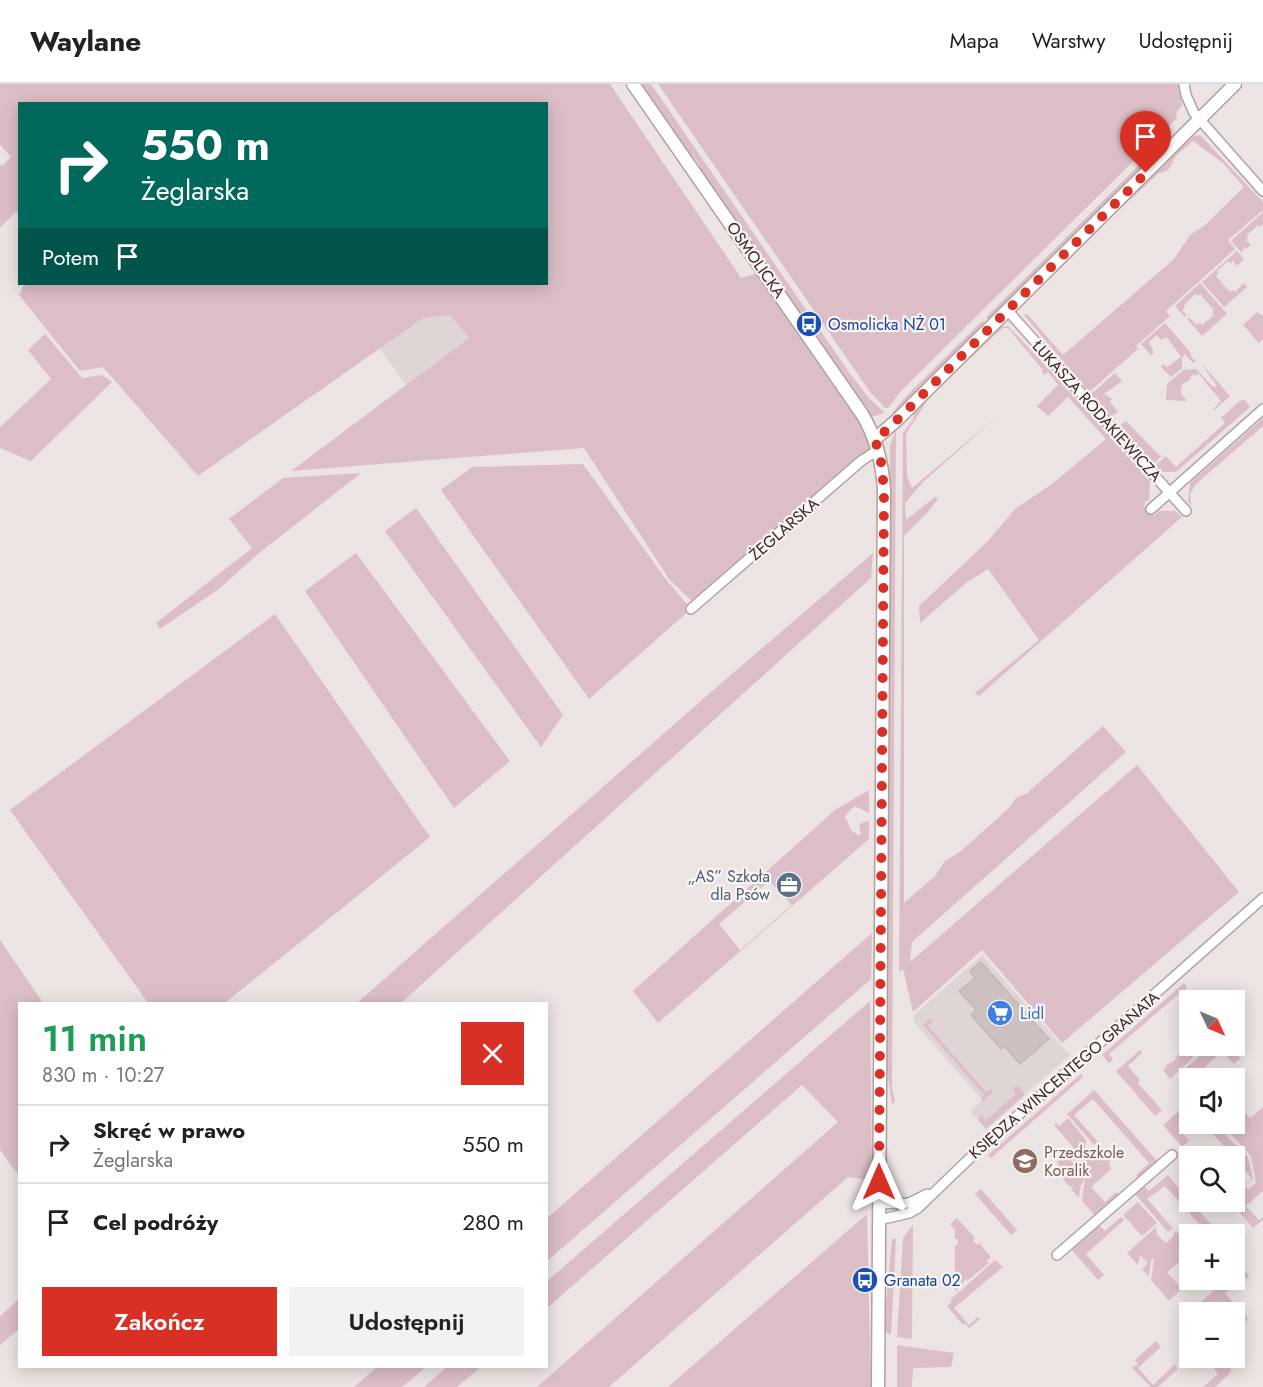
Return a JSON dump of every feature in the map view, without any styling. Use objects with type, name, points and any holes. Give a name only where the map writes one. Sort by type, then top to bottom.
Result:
[{"type":"street","name":"OSMOLICKA","points":[[633,84],[851,398],[877,444]]},
{"type":"street","points":[[1184,84],[1188,101],[1200,120],[1263,191]]},
{"type":"street","name":"ŻEGLARSKA","points":[[691,609],[861,462],[888,429],[1235,84]]},
{"type":"street","name":"ŁUKASZA RODAKIEWICZA","points":[[1008,310],[1186,511]]},
{"type":"street","points":[[1150,509],[1263,409]]},
{"type":"street","points":[[877,444],[884,489],[878,1387]]},
{"type":"street","name":"KSIĘDZA WINCENTEGO GRANATA","points":[[879,1220],[909,1214],[924,1202],[1263,898]]},
{"type":"street","points":[[1057,1255],[1172,1155]]},
{"type":"street","name":"KSIĘDZA WINCENTEGO GRANATA","points":[[879,1204],[909,1203],[935,1190]]},
{"type":"shaded area","points":[[0,84],[610,84],[741,278],[761,272],[860,421],[871,448],[696,605],[669,579],[584,448],[291,471],[469,338],[450,315],[423,318],[198,476],[103,367],[80,371],[19,295],[24,285],[548,285],[548,102],[18,102],[18,215],[16,211],[0,228],[0,164],[2,166],[11,157],[0,145]]},
{"type":"shaded area","points":[[640,84],[651,84],[851,375],[869,398],[885,413],[871,417],[698,168],[700,166],[692,155],[690,156]]},
{"type":"shaded area","points":[[658,84],[1179,84],[1182,105],[1176,113],[1177,118],[901,391],[888,408],[885,408],[870,392]]},
{"type":"shaded area","points":[[1200,135],[1263,202],[1263,210],[1228,240],[1235,249],[1166,311],[1170,316],[1136,346],[1138,349],[1089,392],[1024,315],[1027,314],[1063,355],[1174,259],[1190,235],[1204,226],[1244,187],[1223,163],[1193,141],[1175,157],[1167,170],[1159,173],[1098,229],[1065,264],[1064,262],[1186,140],[1188,142],[1194,136]]},
{"type":"shaded area","points":[[1167,137],[1174,139],[990,321],[986,317]]},
{"type":"shaded area","points":[[1263,212],[1263,224],[1260,227],[1258,225],[1247,235],[1246,240],[1251,245],[1246,249],[1244,247],[1242,253],[1231,241]]},
{"type":"shaded area","points":[[1237,251],[1244,259],[1237,266],[1233,261],[1230,263],[1228,261],[1217,271],[1216,276],[1230,292],[1233,290],[1235,292],[1244,283],[1247,287],[1224,307],[1202,282]]},
{"type":"shaded area","points":[[1200,283],[1227,314],[1202,336],[1187,319],[1189,317],[1197,325],[1200,323],[1202,325],[1214,315],[1212,312],[1214,310],[1200,294],[1198,296],[1195,294],[1184,305],[1182,310],[1187,315],[1185,317],[1175,306]]},
{"type":"shaded area","points":[[1257,312],[1263,316],[1263,339],[1259,343],[1243,325]]},
{"type":"shaded area","points":[[450,315],[469,338],[406,385],[379,348],[423,317]]},
{"type":"shaded area","points":[[982,321],[986,325],[895,415],[892,413],[907,395]]},
{"type":"shaded area","points":[[1165,323],[1191,353],[1194,360],[1197,359],[1193,363],[1185,354],[1182,358],[1182,368],[1171,377],[1161,367],[1164,364],[1167,367],[1181,357],[1169,343],[1170,341],[1166,337],[1161,340],[1157,335],[1149,342],[1154,353],[1151,355],[1141,344]]},
{"type":"shaded area","points":[[1008,326],[1150,481],[1149,501],[1146,500],[1144,506],[1154,516],[1159,511],[1175,511],[1182,517],[979,696],[975,693],[1039,640],[988,569],[966,583],[920,623],[919,606],[987,542],[1015,509],[1052,484],[1106,439],[1068,397],[1048,416],[1037,406],[1058,385],[1048,372],[1043,375],[1042,369],[1008,328],[1003,328],[930,396],[906,434],[907,476],[912,488],[1000,414],[923,482],[905,503],[906,520],[935,497],[938,499],[904,536],[904,903],[935,876],[945,861],[961,851],[1009,808],[1016,798],[1027,793],[1103,726],[1126,752],[912,942],[910,962],[1137,765],[1239,892],[1062,1043],[982,950],[913,1012],[903,969],[899,972],[903,433],[913,420],[914,411],[991,334],[993,336],[1001,327]]},
{"type":"shaded area","points":[[45,334],[82,378],[102,375],[112,382],[31,461],[0,448],[0,427],[51,379],[28,350]]},
{"type":"shaded area","points":[[1200,362],[1230,396],[1214,410],[1221,401],[1198,373],[1195,376],[1193,374],[1191,379],[1181,385],[1180,392],[1187,401],[1166,400],[1167,384],[1183,370],[1196,369],[1213,387],[1217,386]]},
{"type":"shaded area","points":[[1115,373],[1122,381],[1104,394],[1112,399],[1110,402],[1118,412],[1111,416],[1091,394]]},
{"type":"shaded area","points":[[1241,400],[1245,400],[1250,407],[1176,472],[1161,472],[1155,466],[1166,456],[1176,467],[1225,423],[1221,418]]},
{"type":"shaded area","points":[[1263,418],[1263,426],[1196,484],[1190,494],[1191,506],[1188,501],[1190,483]]},
{"type":"shaded area","points":[[1126,421],[1160,456],[1164,454],[1153,464],[1119,426]]},
{"type":"shaded area","points":[[896,429],[892,1088],[895,1102],[892,1104],[886,1065],[890,446]]},
{"type":"shaded area","points":[[583,464],[667,581],[691,609],[589,699],[441,490],[472,467]]},
{"type":"shaded area","points":[[361,473],[258,554],[219,589],[160,629],[156,623],[252,548],[229,519],[283,478]]},
{"type":"shaded area","points":[[416,508],[563,715],[541,747],[385,531]]},
{"type":"shaded area","points":[[356,553],[510,761],[454,808],[305,591]]},
{"type":"shaded area","points":[[873,553],[871,578],[402,1002],[358,1002]]},
{"type":"shaded area","points":[[275,614],[430,837],[226,1002],[147,1002],[10,810]]},
{"type":"shaded area","points":[[869,790],[869,813],[854,807],[845,817],[851,830],[859,836],[860,824],[869,820],[869,839],[658,1023],[633,991],[835,810]],"holes":[[[769,881],[792,905],[740,950],[719,924]]]},
{"type":"shaded area","points":[[872,933],[871,979],[548,1260],[548,1217]]},
{"type":"shaded area","points":[[0,940],[42,1002],[18,1002],[18,1175],[0,1150]]},
{"type":"shaded area","points":[[982,955],[1070,1055],[986,1129],[970,1111],[982,1100],[914,1022],[914,1015]]},
{"type":"shaded area","points":[[1184,983],[1187,987],[1186,990],[1179,990],[1179,994],[1109,1054],[1113,1059],[1109,1063],[1102,1055]]},
{"type":"shaded area","points":[[870,1001],[872,1180],[848,1177],[609,1387],[537,1387],[838,1122],[802,1085],[548,1307],[548,1280]]},
{"type":"shaded area","points":[[931,1018],[933,1021],[928,1026],[986,1092],[992,1089],[992,1093],[983,1101],[981,1099],[984,1095],[923,1025]]},
{"type":"shaded area","points":[[1140,1050],[1142,1053],[1128,1066],[1140,1080],[1138,1083],[1162,1110],[1155,1116],[1116,1071]]},
{"type":"shaded area","points":[[1179,1053],[1179,1056],[1192,1056],[1193,1058],[1179,1068],[1170,1079],[1163,1070],[1175,1060]]},
{"type":"shaded area","points":[[1199,1056],[1217,1056],[1206,1068],[1186,1068]]},
{"type":"shaded area","points":[[1227,1056],[1239,1056],[1241,1058],[1234,1064]]},
{"type":"shaded area","points":[[1081,1074],[1083,1077],[991,1158],[988,1155]]},
{"type":"shaded area","points":[[1020,1087],[1025,1095],[986,1129],[978,1120],[981,1115],[986,1120],[1016,1094],[1012,1088]]},
{"type":"shaded area","points":[[1094,1090],[1159,1163],[1140,1180],[1136,1175],[1149,1163],[1093,1099],[1074,1115],[1098,1142],[1094,1145],[1067,1114]]},
{"type":"shaded area","points":[[1263,1107],[1263,1191],[1246,1206],[1259,1220],[1263,1217],[1263,1220],[1253,1228],[1239,1212],[1245,1212],[1245,1189],[1249,1189],[1256,1183],[1251,1156],[1245,1150],[1245,1146],[1242,1146],[1231,1134],[1245,1134],[1245,1112],[1250,1118]]},
{"type":"shaded area","points":[[1179,1111],[1179,1134],[1184,1134],[1189,1141],[1181,1146],[1163,1125]]},
{"type":"shaded area","points":[[1068,1118],[1086,1140],[1084,1155],[1076,1163],[1068,1153],[1074,1148],[1054,1125],[1056,1123],[1059,1126]]},
{"type":"shaded area","points":[[1213,1134],[1225,1134],[1236,1146],[1224,1146]]},
{"type":"shaded area","points":[[1100,1145],[1112,1158],[1109,1163],[1111,1169],[1091,1187],[1105,1202],[1116,1192],[1118,1194],[1115,1197],[1117,1199],[1096,1217],[1082,1201],[1085,1178],[1080,1187],[1079,1198],[1071,1189],[1074,1185],[1070,1187],[1054,1169],[1059,1165],[1057,1162],[1065,1155],[1076,1166],[1089,1154],[1093,1157],[1100,1150],[1098,1147]]},
{"type":"shaded area","points":[[1245,1154],[1248,1157],[1253,1179],[1245,1186],[1252,1179],[1245,1170]]},
{"type":"shaded area","points":[[1168,1175],[1179,1188],[1179,1202],[1165,1186],[1147,1199],[1173,1228],[1168,1232],[1135,1192],[1143,1185],[1149,1191]]},
{"type":"shaded area","points":[[981,1189],[1017,1230],[1011,1235],[975,1194]]},
{"type":"shaded area","points":[[1138,1202],[1157,1223],[1142,1236],[1123,1215]]},
{"type":"shaded area","points":[[1188,1212],[1200,1212],[1211,1224],[1199,1224]]},
{"type":"shaded area","points":[[867,1214],[871,1387],[668,1387]]},
{"type":"shaded area","points":[[1121,1217],[1124,1220],[1086,1254],[1104,1275],[1098,1280],[1070,1248],[1098,1224],[1105,1231]]},
{"type":"shaded area","points":[[957,1218],[975,1238],[973,1240],[977,1245],[979,1243],[991,1257],[986,1261],[989,1263],[967,1281],[966,1279],[955,1292],[955,1245],[958,1245],[958,1239],[955,1239],[955,1230],[950,1224]]},
{"type":"shaded area","points":[[913,1225],[912,1339],[897,1337],[903,1238]]},
{"type":"shaded area","points":[[1156,1227],[1157,1235],[1166,1243],[1176,1231],[1179,1234],[1179,1262],[1167,1272],[1181,1290],[1169,1301],[1151,1280],[1154,1258],[1151,1260],[1149,1277],[1142,1269],[1148,1263],[1140,1255],[1138,1265],[1127,1253]]},
{"type":"shaded area","points":[[892,1239],[896,1239],[891,1335],[887,1333],[884,1326]]},
{"type":"shaded area","points":[[995,1260],[1003,1267],[954,1308],[969,1325],[978,1317],[980,1319],[969,1328],[965,1323],[963,1325],[947,1306],[952,1302],[950,1300]]},
{"type":"shaded area","points":[[1215,1290],[1228,1290],[1225,1293],[1233,1302],[1201,1302]]},
{"type":"shaded area","points":[[18,1300],[18,1330],[0,1345],[0,1316]]},
{"type":"shaded area","points":[[1156,1341],[1161,1347],[1138,1368],[1153,1385],[1175,1364],[1178,1369],[1158,1387],[1151,1387],[1132,1368],[1138,1364],[1135,1360]]},
{"type":"shaded area","points":[[897,1345],[954,1353],[951,1367],[913,1368],[912,1387],[897,1387]]},
{"type":"shaded area","points":[[376,1368],[425,1368],[402,1387],[354,1387]]},
{"type":"shaded area","points":[[446,1368],[480,1368],[457,1387],[424,1387]]},
{"type":"shaded area","points":[[1214,1368],[1230,1368],[1231,1372],[1215,1387],[1203,1387],[1218,1374]]},
{"type":"building","name":"Lidl","points":[[981,962],[1049,1039],[1020,1064],[1004,1046],[1001,1049],[971,1015],[976,1010],[959,991],[975,978],[970,971]]},
{"type":"place","name":"Osmolicka NŻ 01","points":[[809,324]]},
{"type":"place","name":"„AS” Szkoła dla Psów","points":[[789,885]]},
{"type":"place","name":"Lidl","points":[[1000,1013]]},
{"type":"place","name":"Przedszkole Koralik","points":[[1025,1161]]},
{"type":"place","name":"Granata 02","points":[[865,1280]]},
{"type":"route","points":[[879,1182],[884,479],[875,439],[883,434],[1146,173]]}]
